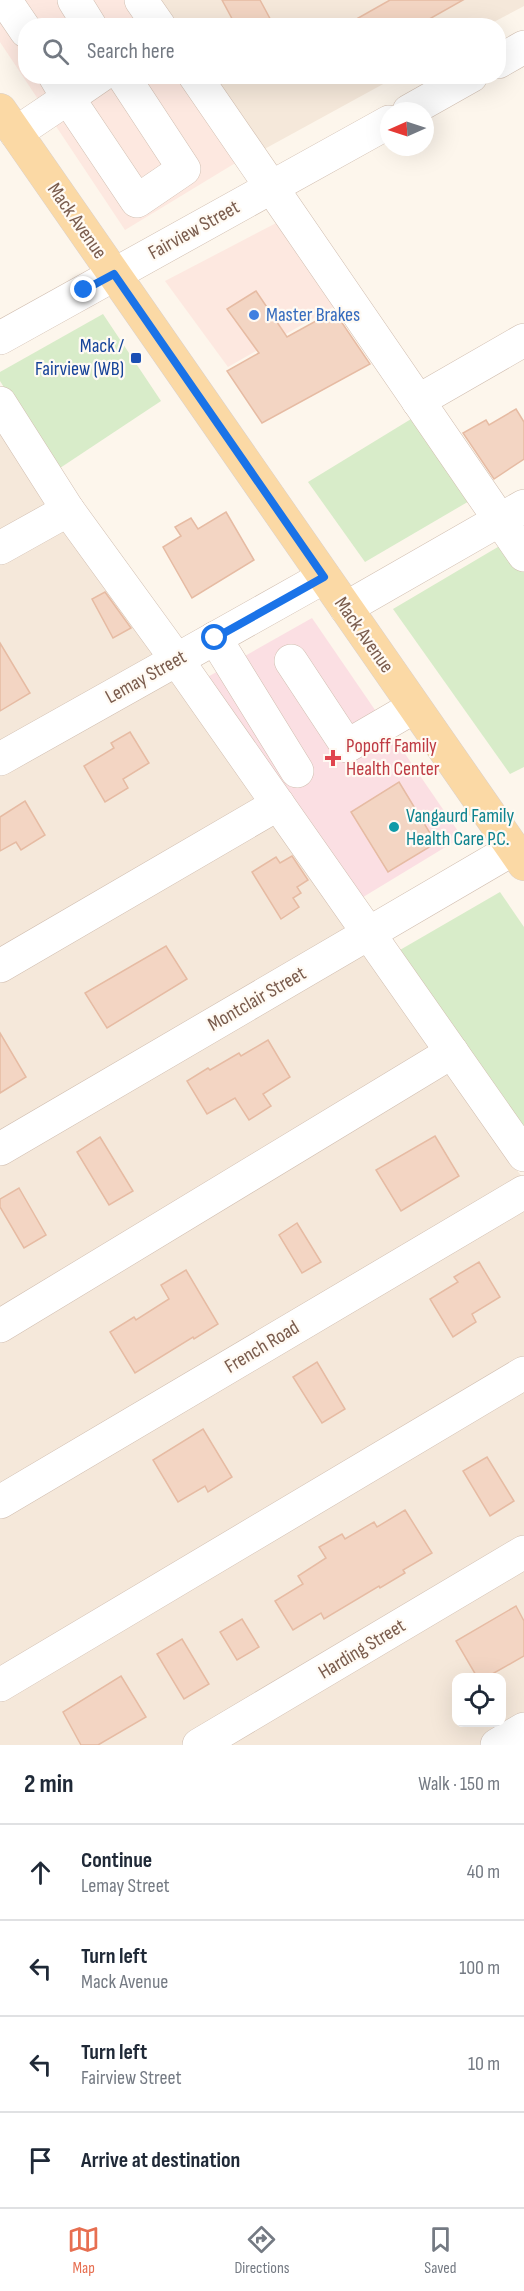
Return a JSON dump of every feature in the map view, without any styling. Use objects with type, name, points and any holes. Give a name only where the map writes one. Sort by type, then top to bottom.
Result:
[{"type":"main road","name":"Mack Avenue","points":[[8,121],[519,856]]},
{"type":"street","points":[[5,0],[18,19]]},
{"type":"street","points":[[74,0],[85,18]]},
{"type":"street","points":[[141,0],[153,18]]},
{"type":"street","points":[[506,57],[524,47]]},
{"type":"street","points":[[8,121],[61,87],[137,201],[184,169],[128,84]]},
{"type":"street","points":[[201,84],[418,401],[512,513],[524,555]]},
{"type":"street","points":[[425,102],[457,84]]},
{"type":"street","name":"Fairview Street","points":[[0,338],[380,127]]},
{"type":"street","points":[[418,401],[524,340]]},
{"type":"street","points":[[0,403],[68,510],[177,660],[524,1155]]},
{"type":"street","points":[[0,548],[68,510]]},
{"type":"street","points":[[346,608],[512,513]]},
{"type":"street","name":"Lemay Street","points":[[0,759],[324,577]]},
{"type":"street","points":[[215,638],[297,771]]},
{"type":"street","points":[[291,661],[347,746],[414,707]]},
{"type":"street","points":[[0,966],[278,804]]},
{"type":"street","name":"Montclair Street","points":[[0,1149],[368,933],[519,856]]},
{"type":"street","points":[[0,1326],[452,1052]]},
{"type":"street","name":"French Road","points":[[0,1502],[524,1192]]},
{"type":"street","points":[[0,1685],[524,1373]]},
{"type":"street","name":"Harding Street","points":[[199,1745],[524,1552]]},
{"type":"street","points":[[497,1745],[524,1729]]},
{"type":"shaded area","points":[[0,0],[128,0],[140,18],[18,18],[18,69],[0,42]]},
{"type":"shaded area","points":[[130,0],[524,0],[524,6],[501,18],[142,18]]},
{"type":"shaded area","points":[[28,84],[185,84],[237,162],[125,230]]},
{"type":"shaded area","points":[[187,84],[383,84],[241,162]]},
{"type":"shaded area","points":[[282,220],[342,302],[228,367],[165,281]]},
{"type":"shaded area","points":[[0,411],[184,690],[524,1180],[524,1745],[0,1745]]},
{"type":"shaded area","name":"Popoff Family Health Center","points":[[312,618],[462,837],[355,902],[204,679]]},
{"type":"green space","points":[[103,314],[161,401],[57,470],[0,381],[0,372]]},
{"type":"green space","points":[[416,416],[471,500],[365,562],[308,482]]},
{"type":"green space","points":[[508,541],[524,565],[524,767],[510,774],[393,609]]},
{"type":"green space","points":[[500,892],[524,927],[524,1143],[393,954]]},
{"type":"building","points":[[222,0],[260,0],[270,18],[232,18]]},
{"type":"building","points":[[390,0],[463,0],[431,18],[358,18]]},
{"type":"building","points":[[256,291],[287,337],[334,311],[370,364],[262,423],[227,371],[259,353],[227,309]]},
{"type":"building","points":[[516,409],[524,422],[524,459],[494,479],[463,433],[486,420],[489,425]]},
{"type":"building","points":[[226,512],[254,560],[192,598],[163,547],[181,536],[175,527],[191,518],[198,529]]},
{"type":"building","points":[[105,592],[131,628],[113,638],[92,599]]},
{"type":"building","points":[[0,643],[30,693],[0,711]]},
{"type":"building","points":[[130,732],[149,763],[123,779],[128,788],[105,802],[84,766],[114,748],[111,743]]},
{"type":"building","name":"Vangaurd Family Health Care P.C.","points":[[399,782],[436,843],[388,872],[351,812]]},
{"type":"building","points":[[25,801],[45,835],[21,850],[16,842],[0,851],[0,817]]},
{"type":"building","points":[[292,856],[308,880],[297,887],[301,893],[293,898],[299,907],[281,919],[252,872],[276,857],[280,863]]},
{"type":"building","points":[[166,946],[187,979],[107,1028],[85,993]]},
{"type":"building","points":[[0,1033],[26,1077],[0,1093]]},
{"type":"building","points":[[268,1040],[290,1077],[263,1094],[271,1106],[249,1120],[235,1098],[207,1114],[187,1081],[208,1068],[210,1070],[239,1053],[241,1056]]},
{"type":"building","points":[[435,1136],[459,1176],[401,1211],[376,1170]]},
{"type":"building","points":[[100,1137],[133,1191],[109,1205],[77,1152]]},
{"type":"building","points":[[19,1188],[46,1235],[24,1248],[0,1207],[0,1199]]},
{"type":"building","points":[[297,1223],[321,1262],[302,1273],[279,1235]]},
{"type":"building","points":[[479,1262],[500,1297],[472,1314],[476,1322],[453,1337],[430,1299],[458,1282],[454,1277]]},
{"type":"building","points":[[186,1270],[218,1324],[135,1373],[110,1332],[134,1317],[136,1320],[169,1299],[161,1285]]},
{"type":"building","points":[[317,1362],[345,1409],[322,1423],[293,1377]]},
{"type":"building","points":[[203,1429],[232,1477],[208,1492],[205,1486],[178,1502],[153,1460]]},
{"type":"building","points":[[487,1457],[514,1501],[490,1516],[463,1471]]},
{"type":"building","points":[[405,1510],[432,1553],[403,1570],[405,1573],[380,1588],[379,1586],[324,1619],[321,1613],[293,1630],[275,1601],[303,1584],[298,1576],[326,1558],[319,1547],[342,1534],[345,1539],[374,1522],[377,1527]]},
{"type":"building","points":[[516,1606],[524,1621],[524,1656],[494,1673],[475,1673],[456,1641]]},
{"type":"building","points":[[242,1619],[259,1647],[237,1660],[220,1632]]},
{"type":"building","points":[[182,1639],[209,1684],[184,1699],[157,1654]]},
{"type":"building","points":[[121,1676],[146,1717],[98,1745],[81,1745],[63,1712]]},
{"type":"place","name":"Master Brakes","points":[[254,315]]},
{"type":"place","name":"Mack / Fairview (WB)","points":[[136,358]]},
{"type":"place","name":"Popoff Family Health Center","points":[[333,758]]},
{"type":"place","name":"Vangaurd Family Health Care P.C.","points":[[394,827]]},
{"type":"route","points":[[84,290],[114,274],[324,577],[215,638]]}]
